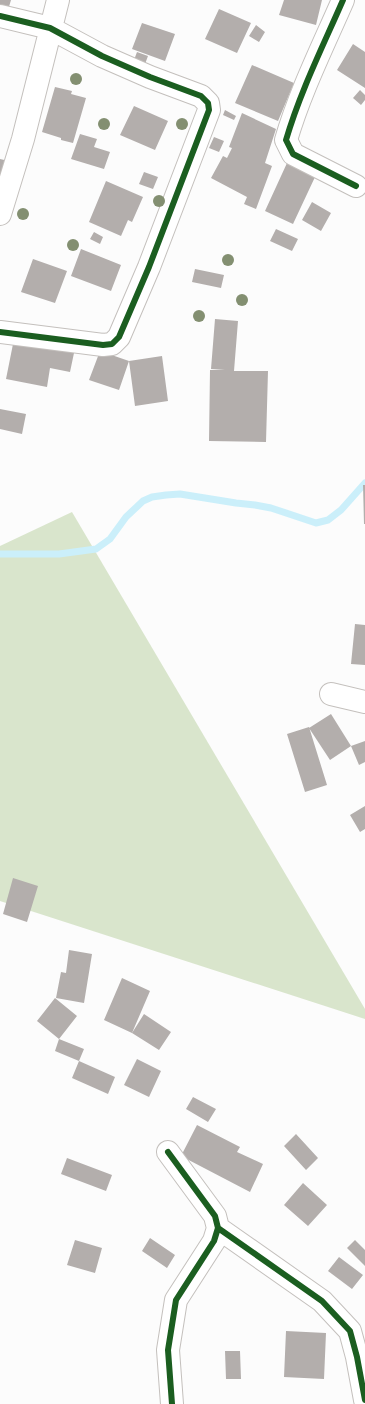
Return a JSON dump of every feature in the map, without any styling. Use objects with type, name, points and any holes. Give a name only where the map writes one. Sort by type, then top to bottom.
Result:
[{"type":"street","points":[[0,214],[23,139],[58,0]]},
{"type":"street","points":[[343,0],[290,124],[286,140],[293,154],[356,186]]},
{"type":"street","points":[[0,16],[50,28],[102,56],[150,77],[201,96],[208,103],[209,110],[149,267],[119,337],[112,344],[103,345],[0,332]]},
{"type":"street","points":[[331,694],[365,702]]},
{"type":"street","points":[[168,1152],[215,1216],[218,1228],[214,1240],[176,1300],[168,1350],[172,1404]]},
{"type":"street","points":[[218,1228],[322,1301],[350,1330],[365,1400]]},
{"type":"green space","points":[[72,512],[365,1009],[365,1019],[0,901],[0,546]]},
{"type":"building","points":[[0,0],[11,0],[8,10],[0,9]]},
{"type":"building","points":[[284,0],[322,0],[316,25],[279,15]]},
{"type":"building","points":[[219,9],[251,23],[237,53],[205,39]]},
{"type":"building","points":[[142,23],[175,34],[165,61],[132,49]]},
{"type":"building","points":[[256,25],[265,32],[259,42],[249,36]]},
{"type":"building","points":[[353,44],[365,52],[365,88],[337,70]]},
{"type":"building","points":[[137,52],[148,56],[145,64],[134,60]]},
{"type":"building","points":[[252,65],[294,83],[278,121],[235,103]]},
{"type":"building","points":[[55,87],[72,91],[71,94],[86,98],[73,143],[42,132]]},
{"type":"building","points":[[360,90],[365,95],[365,100],[361,105],[353,98]]},
{"type":"building","points":[[134,106],[168,121],[155,150],[120,135]]},
{"type":"building","points":[[225,110],[236,116],[234,120],[223,115]]},
{"type":"building","points":[[242,113],[276,129],[265,163],[272,166],[256,209],[244,204],[247,197],[211,178],[223,156],[227,158],[232,148],[229,147]]},
{"type":"building","points":[[80,134],[97,139],[94,147],[110,152],[104,169],[71,159]]},
{"type":"building","points":[[214,137],[224,141],[219,152],[209,148]]},
{"type":"building","points":[[0,159],[13,162],[0,178]]},
{"type":"building","points":[[287,163],[315,177],[293,224],[265,211]]},
{"type":"building","points":[[144,172],[158,177],[153,189],[139,184]]},
{"type":"building","points":[[106,181],[143,197],[132,222],[128,220],[121,236],[89,222]]},
{"type":"building","points":[[312,202],[331,213],[321,231],[302,220]]},
{"type":"building","points":[[276,229],[298,239],[292,251],[270,241]]},
{"type":"building","points":[[94,232],[103,237],[100,244],[90,239]]},
{"type":"building","points":[[81,249],[121,265],[111,291],[71,276]]},
{"type":"building","points":[[33,259],[67,271],[55,303],[21,292]]},
{"type":"building","points":[[195,269],[224,275],[221,288],[192,282]]},
{"type":"building","points":[[215,319],[238,321],[234,371],[268,371],[266,442],[209,441],[210,370],[225,370],[211,369]]},
{"type":"building","points":[[15,334],[78,334],[70,372],[50,368],[47,387],[6,379]]},
{"type":"building","points":[[100,351],[129,361],[119,390],[89,380]]},
{"type":"building","points":[[162,356],[168,401],[135,406],[129,361]]},
{"type":"building","points":[[0,409],[26,414],[22,434],[0,429]]},
{"type":"building","points":[[363,485],[365,485],[365,524],[364,524]]},
{"type":"building","points":[[355,624],[365,625],[365,665],[351,664]]},
{"type":"building","points":[[331,714],[351,746],[330,760],[309,728]]},
{"type":"building","points":[[309,727],[327,785],[305,792],[287,734]]},
{"type":"building","points":[[365,741],[365,762],[359,765],[351,746]]},
{"type":"building","points":[[365,806],[365,829],[360,832],[350,815]]},
{"type":"building","points":[[13,878],[38,886],[27,922],[3,914]]},
{"type":"building","points":[[69,950],[92,954],[84,1003],[56,998],[61,972],[66,973]]},
{"type":"building","points":[[122,978],[150,991],[132,1033],[104,1020]]},
{"type":"building","points":[[55,998],[77,1016],[59,1039],[37,1021]]},
{"type":"building","points":[[144,1014],[171,1032],[159,1050],[132,1033]]},
{"type":"building","points":[[59,1039],[84,1049],[79,1061],[55,1051]]},
{"type":"building","points":[[137,1059],[161,1071],[149,1097],[124,1085]]},
{"type":"building","points":[[79,1061],[115,1077],[108,1094],[72,1078]]},
{"type":"building","points":[[193,1097],[216,1109],[208,1122],[186,1109]]},
{"type":"building","points":[[197,1125],[240,1147],[237,1152],[263,1164],[250,1192],[181,1156]]},
{"type":"building","points":[[296,1134],[318,1158],[306,1170],[284,1146]]},
{"type":"building","points":[[67,1158],[112,1175],[106,1191],[61,1174]]},
{"type":"building","points":[[303,1183],[327,1205],[308,1226],[284,1205]]},
{"type":"building","points":[[150,1238],[175,1255],[167,1268],[142,1251]]},
{"type":"building","points":[[75,1240],[102,1248],[95,1273],[67,1265]]},
{"type":"building","points":[[355,1240],[365,1250],[365,1266],[347,1248]]},
{"type":"building","points":[[339,1257],[363,1275],[352,1289],[328,1271]]},
{"type":"building","points":[[286,1331],[326,1333],[324,1379],[284,1377]]},
{"type":"building","points":[[225,1351],[240,1351],[241,1379],[226,1379]]},
{"type":"waterway","points":[[0,554],[59,554],[96,549],[110,539],[126,517],[143,501],[152,497],[166,495],[180,494],[255,505],[271,508],[316,523],[328,520],[341,510],[365,483]]},
{"type":"cycle path","points":[[343,0],[305,87],[286,140],[293,154],[356,186]]},
{"type":"cycle path","points":[[0,16],[50,28],[102,56],[150,77],[201,96],[208,103],[209,110],[149,267],[119,337],[112,344],[103,345],[0,332]]},
{"type":"cycle path","points":[[168,1152],[215,1216],[218,1228],[214,1241],[176,1300],[168,1350],[172,1404]]},
{"type":"cycle path","points":[[218,1228],[322,1301],[350,1331],[357,1357],[365,1400]]}]
